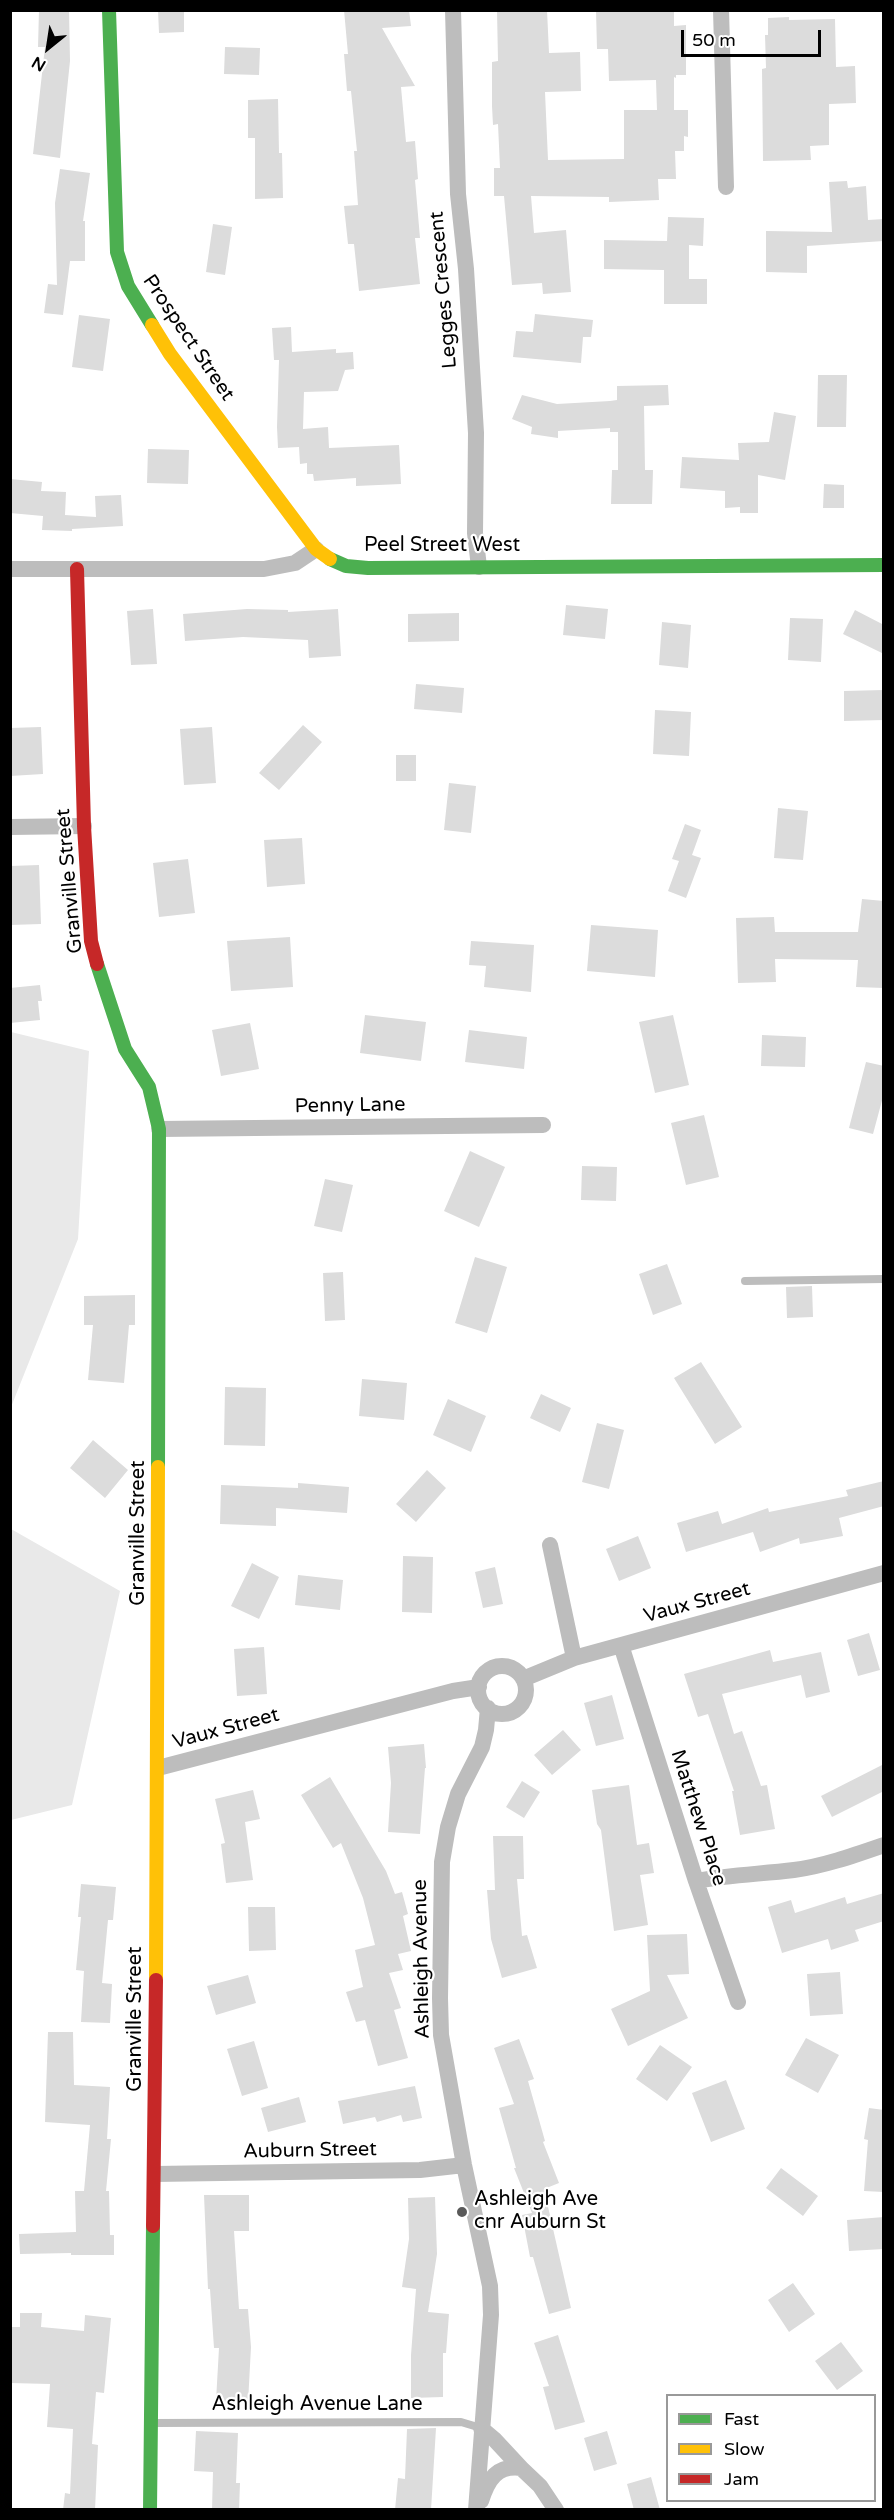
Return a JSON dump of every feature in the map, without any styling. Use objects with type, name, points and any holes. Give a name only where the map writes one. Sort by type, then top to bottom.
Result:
[{"type":"street","name":"Prospect Street","points":[[109,10],[114,213],[117,252],[128,286],[170,354],[315,549]]},
{"type":"street","name":"Legges Crescent","points":[[453,10],[458,194],[466,270],[475,421],[475,533],[479,567]]},
{"type":"street","points":[[721,10],[726,187]]},
{"type":"street","name":"Peel Street West","points":[[315,549],[335,562],[358,568],[884,565]]},
{"type":"street","points":[[10,569],[264,569],[295,563],[315,549]]},
{"type":"street","name":"Granville Street","points":[[77,569],[84,826],[91,941],[105,993],[125,1048],[149,1087],[159,1129],[158,1768],[150,2510]]},
{"type":"street","points":[[10,827],[84,826]]},
{"type":"street","name":"Penny Lane","points":[[159,1129],[543,1125]]},
{"type":"street","points":[[550,1545],[574,1658]]},
{"type":"street","name":"Vaux Street","points":[[524,1679],[574,1658],[884,1573]]},
{"type":"street","name":"Matthew Place","points":[[621,1645],[696,1881],[738,2002]]},
{"type":"street","points":[[498,1666],[513,1669],[524,1679],[525,1695],[517,1708],[502,1714],[482,1703],[479,1687],[485,1673],[498,1666]]},
{"type":"street","name":"Vaux Street","points":[[158,1768],[453,1691],[479,1687]]},
{"type":"street","name":"Ashleigh Avenue","points":[[477,2510],[481,2428],[491,2315],[490,2286],[464,2165],[441,2035],[442,1862],[448,1827],[458,1794],[482,1747],[488,1708]]},
{"type":"street","points":[[696,1881],[729,1875],[796,1870],[884,1845]]},
{"type":"street","name":"Auburn Street","points":[[155,2174],[420,2170],[464,2165]]},
{"type":"street","points":[[481,2428],[540,2486],[556,2510]]},
{"type":"street","points":[[477,2510],[492,2476],[500,2470],[521,2468]]},
{"type":"lane","points":[[745,1281],[884,1279]]},
{"type":"lane","name":"Ashleigh Avenue Lane","points":[[152,2423],[460,2421],[481,2428]]},
{"type":"shaded area","points":[[11,1032],[89,1051],[78,1239],[11,1407]]},
{"type":"shaded area","points":[[11,1529],[120,1591],[72,1805],[11,1820]]},
{"type":"building","points":[[39,10],[69,10],[70,61],[60,158],[33,154],[45,47],[38,47]]},
{"type":"building","points":[[158,10],[184,10],[184,32],[159,33]]},
{"type":"building","points":[[344,10],[409,10],[411,26],[382,28],[415,86],[401,87],[406,142],[415,141],[418,179],[415,180],[420,238],[415,238],[420,284],[359,291],[354,244],[348,244],[344,206],[358,205],[354,151],[357,151],[351,91],[347,91],[344,54],[348,54]]},
{"type":"building","points":[[497,10],[547,10],[549,53],[580,52],[581,91],[545,92],[548,160],[624,159],[624,110],[657,110],[656,80],[609,81],[608,49],[597,49],[596,10],[674,10],[674,26],[686,25],[686,75],[674,77],[674,110],[688,110],[688,137],[684,136],[684,151],[675,151],[676,179],[658,179],[659,200],[609,202],[609,197],[531,196],[534,233],[566,230],[571,292],[543,294],[542,283],[512,285],[504,196],[494,196],[494,168],[500,168],[498,124],[493,125],[492,106],[492,62],[498,61]]},
{"type":"building","points":[[789,17],[789,20],[835,19],[836,67],[855,66],[856,103],[829,104],[829,145],[810,146],[811,160],[763,161],[762,69],[766,68],[765,35],[768,35],[768,18]]},
{"type":"building","points":[[225,47],[260,48],[259,75],[224,74]]},
{"type":"building","points":[[278,99],[283,198],[255,199],[255,138],[248,138],[248,100]]},
{"type":"building","points":[[60,169],[90,173],[83,221],[85,221],[85,261],[70,261],[63,315],[44,313],[48,284],[57,285],[55,203]]},
{"type":"building","points":[[847,181],[848,188],[866,186],[868,220],[884,219],[884,241],[807,246],[807,273],[766,272],[766,231],[832,232],[829,182]]},
{"type":"building","points":[[668,217],[704,218],[703,246],[689,245],[689,279],[707,279],[707,304],[664,304],[664,270],[604,269],[604,240],[667,241]]},
{"type":"building","points":[[213,224],[232,227],[225,275],[206,272]]},
{"type":"building","points":[[535,314],[593,320],[591,337],[583,337],[581,363],[513,357],[516,331],[533,332]]},
{"type":"building","points":[[79,315],[110,319],[103,371],[72,367]]},
{"type":"building","points":[[291,327],[292,352],[336,349],[336,353],[353,352],[354,369],[345,370],[338,391],[304,392],[303,429],[328,427],[329,448],[399,445],[401,484],[356,486],[356,478],[314,481],[313,474],[307,474],[307,463],[300,464],[299,447],[278,448],[279,360],[274,360],[272,328]]},
{"type":"building","points":[[818,375],[847,375],[846,427],[817,427]]},
{"type":"building","points":[[668,385],[669,405],[644,406],[645,470],[653,470],[652,504],[611,504],[612,470],[618,470],[618,432],[610,432],[610,428],[558,431],[558,438],[531,434],[532,427],[512,419],[522,395],[557,404],[610,401],[617,400],[617,386]]},
{"type":"building","points":[[774,412],[796,416],[785,480],[758,475],[758,513],[740,513],[740,507],[725,508],[725,491],[680,488],[682,457],[739,460],[738,443],[769,442]]},
{"type":"building","points":[[148,449],[189,450],[188,484],[147,483]]},
{"type":"building","points":[[10,479],[42,482],[41,491],[66,492],[65,515],[96,517],[95,496],[121,495],[123,526],[72,529],[72,531],[42,530],[43,516],[10,513]]},
{"type":"building","points":[[824,484],[844,485],[844,508],[823,508]]},
{"type":"building","points":[[566,605],[608,609],[605,639],[563,635]]},
{"type":"building","points":[[153,609],[157,664],[131,665],[127,611]]},
{"type":"building","points":[[247,609],[288,610],[288,612],[338,609],[341,656],[309,658],[308,640],[243,637],[185,641],[183,614]]},
{"type":"building","points":[[855,610],[884,625],[884,654],[843,634]]},
{"type":"building","points":[[459,613],[459,641],[408,642],[408,614]]},
{"type":"building","points":[[790,618],[823,619],[821,662],[788,660]]},
{"type":"building","points":[[662,622],[691,625],[688,668],[659,665]]},
{"type":"building","points":[[416,684],[464,688],[462,713],[414,709]]},
{"type":"building","points":[[884,690],[884,720],[844,721],[844,691]]},
{"type":"building","points":[[655,710],[691,712],[689,756],[653,754]]},
{"type":"building","points":[[303,725],[322,742],[279,790],[259,773]]},
{"type":"building","points":[[41,727],[43,774],[10,776],[10,728]]},
{"type":"building","points":[[212,727],[216,783],[184,785],[180,729]]},
{"type":"building","points":[[396,755],[416,755],[416,781],[396,781]]},
{"type":"building","points":[[449,783],[476,786],[471,833],[444,830]]},
{"type":"building","points":[[778,808],[808,811],[803,860],[774,858]]},
{"type":"building","points":[[685,824],[701,830],[692,855],[701,858],[686,898],[668,891],[679,861],[672,859]]},
{"type":"building","points":[[302,838],[305,884],[267,887],[264,840]]},
{"type":"building","points":[[188,859],[195,913],[159,917],[153,863]]},
{"type":"building","points":[[39,865],[41,924],[10,925],[10,866]]},
{"type":"building","points":[[862,899],[884,901],[884,988],[856,987],[858,960],[775,959],[776,982],[738,983],[736,918],[774,917],[775,932],[858,932]]},
{"type":"building","points":[[591,925],[658,930],[655,977],[587,971]]},
{"type":"building","points":[[290,937],[293,987],[231,991],[227,941]]},
{"type":"building","points":[[471,941],[534,945],[531,992],[484,987],[486,966],[469,965]]},
{"type":"building","points":[[40,985],[42,1001],[38,1001],[40,1020],[10,1023],[10,988]]},
{"type":"building","points":[[365,1015],[426,1022],[421,1061],[360,1053]]},
{"type":"building","points":[[673,1015],[689,1085],[655,1093],[639,1022]]},
{"type":"building","points":[[250,1023],[259,1069],[221,1076],[212,1030]]},
{"type":"building","points":[[469,1030],[527,1037],[524,1069],[465,1062]]},
{"type":"building","points":[[762,1035],[806,1037],[805,1067],[761,1066]]},
{"type":"building","points":[[866,1062],[884,1066],[884,1093],[873,1134],[849,1128]]},
{"type":"building","points":[[704,1115],[719,1177],[686,1185],[671,1123]]},
{"type":"building","points":[[470,1151],[505,1167],[479,1227],[444,1211]]},
{"type":"building","points":[[582,1166],[617,1167],[616,1201],[581,1200]]},
{"type":"building","points":[[325,1179],[353,1185],[342,1232],[314,1226]]},
{"type":"building","points":[[475,1257],[507,1267],[487,1333],[455,1323]]},
{"type":"building","points":[[667,1264],[682,1304],[653,1315],[639,1274]]},
{"type":"building","points":[[343,1272],[345,1320],[325,1321],[323,1273]]},
{"type":"building","points":[[812,1286],[813,1317],[787,1318],[786,1287]]},
{"type":"building","points":[[135,1295],[135,1325],[129,1325],[124,1383],[88,1380],[93,1325],[84,1325],[84,1296]]},
{"type":"building","points":[[701,1362],[742,1427],[715,1444],[674,1378]]},
{"type":"building","points":[[362,1379],[407,1383],[404,1420],[359,1416]]},
{"type":"building","points":[[225,1387],[266,1388],[265,1446],[224,1445]]},
{"type":"building","points":[[541,1394],[571,1408],[560,1432],[530,1418]]},
{"type":"building","points":[[448,1399],[486,1416],[471,1452],[433,1435]]},
{"type":"building","points":[[597,1423],[624,1430],[609,1489],[582,1482]]},
{"type":"building","points":[[93,1440],[128,1470],[105,1498],[70,1468]]},
{"type":"building","points":[[427,1470],[446,1488],[416,1522],[396,1504]]},
{"type":"building","points":[[884,1481],[884,1506],[839,1518],[843,1536],[800,1544],[799,1538],[760,1552],[753,1532],[686,1552],[677,1523],[718,1511],[722,1524],[768,1508],[769,1512],[848,1496],[846,1490]]},
{"type":"building","points":[[298,1483],[349,1487],[347,1513],[276,1508],[276,1526],[220,1524],[221,1485],[298,1488]]},
{"type":"building","points":[[638,1536],[651,1568],[619,1581],[606,1549]]},
{"type":"building","points":[[403,1556],[433,1557],[432,1613],[402,1612]]},
{"type":"building","points":[[252,1563],[279,1577],[259,1619],[231,1606]]},
{"type":"building","points":[[495,1567],[503,1604],[483,1608],[475,1572]]},
{"type":"building","points":[[298,1575],[343,1580],[340,1610],[295,1605]]},
{"type":"building","points":[[869,1633],[880,1670],[858,1676],[847,1640]]},
{"type":"building","points":[[264,1647],[267,1694],[237,1696],[234,1649]]},
{"type":"building","points":[[770,1650],[773,1662],[821,1652],[830,1692],[806,1698],[801,1675],[722,1694],[734,1734],[742,1731],[761,1786],[767,1785],[775,1829],[740,1835],[732,1791],[734,1791],[708,1714],[698,1717],[684,1674]]},
{"type":"building","points":[[612,1695],[624,1739],[596,1746],[584,1703]]},
{"type":"building","points":[[563,1730],[581,1750],[552,1775],[534,1755]]},
{"type":"building","points":[[424,1744],[426,1768],[420,1834],[388,1832],[391,1783],[388,1747]]},
{"type":"building","points":[[884,1764],[884,1791],[832,1817],[821,1796]]},
{"type":"building","points":[[330,1777],[386,1871],[395,1894],[402,1892],[408,1914],[403,1916],[411,1951],[398,1954],[403,1970],[389,1973],[401,2008],[394,2010],[408,2058],[378,2066],[365,2020],[356,2022],[346,1992],[363,1987],[355,1950],[375,1945],[363,1898],[341,1843],[333,1848],[301,1795]]},
{"type":"building","points":[[522,1781],[540,1792],[524,1818],[506,1807]]},
{"type":"building","points":[[629,1785],[637,1845],[649,1843],[654,1873],[640,1875],[648,1925],[614,1931],[601,1830],[597,1824],[592,1790]]},
{"type":"building","points":[[253,1790],[260,1819],[245,1822],[253,1880],[226,1883],[221,1844],[225,1843],[215,1799]]},
{"type":"building","points":[[493,1836],[523,1836],[524,1879],[517,1879],[522,1936],[527,1935],[537,1968],[502,1978],[491,1939],[487,1890],[495,1890]]},
{"type":"building","points":[[81,1884],[116,1887],[113,1920],[108,1920],[102,1983],[112,1984],[110,2023],[81,2022],[84,1971],[76,1970],[81,1917],[78,1917]]},
{"type":"building","points":[[884,1893],[884,1921],[855,1930],[859,1941],[831,1950],[828,1939],[782,1953],[768,1907],[791,1900],[795,1913],[845,1897],[847,1904]]},
{"type":"building","points":[[248,1907],[275,1907],[276,1950],[249,1951]]},
{"type":"building","points":[[687,1934],[689,1974],[667,1975],[688,2018],[628,2046],[611,2009],[650,1991],[647,1935]]},
{"type":"building","points":[[840,1972],[843,2014],[810,2016],[807,1974]]},
{"type":"building","points":[[248,1975],[256,2003],[216,2015],[207,1986]]},
{"type":"building","points":[[48,2032],[73,2032],[74,2085],[110,2087],[107,2139],[111,2139],[106,2191],[109,2191],[110,2235],[114,2235],[114,2255],[20,2254],[19,2234],[76,2232],[75,2191],[84,2191],[90,2125],[45,2122]]},
{"type":"building","points":[[806,2038],[839,2055],[818,2093],[785,2075]]},
{"type":"building","points":[[519,2039],[534,2079],[528,2081],[545,2141],[543,2142],[559,2183],[544,2189],[571,2308],[549,2314],[533,2257],[530,2257],[522,2215],[532,2213],[514,2168],[516,2168],[499,2108],[514,2104],[494,2048]]},
{"type":"building","points":[[254,2041],[268,2088],[242,2096],[227,2049]]},
{"type":"building","points":[[660,2045],[692,2067],[667,2101],[636,2079]]},
{"type":"building","points":[[726,2080],[745,2129],[711,2142],[692,2093]]},
{"type":"building","points":[[415,2086],[422,2118],[403,2122],[401,2115],[377,2122],[375,2117],[343,2124],[338,2101]]},
{"type":"building","points":[[299,2097],[306,2122],[268,2132],[261,2108]]},
{"type":"building","points":[[869,2108],[884,2110],[884,2192],[864,2191],[868,2140],[864,2139]]},
{"type":"building","points":[[781,2168],[818,2196],[803,2216],[766,2188]]},
{"type":"building","points":[[204,2195],[249,2195],[249,2231],[234,2231],[239,2309],[248,2309],[251,2347],[248,2403],[216,2401],[219,2348],[214,2348],[210,2289],[208,2289]]},
{"type":"building","points":[[435,2197],[437,2254],[428,2312],[449,2314],[446,2353],[443,2353],[443,2397],[411,2398],[411,2355],[416,2289],[402,2287],[409,2239],[408,2198]]},
{"type":"building","points":[[884,2217],[884,2249],[849,2251],[847,2220]]},
{"type":"building","points":[[793,2283],[815,2314],[789,2332],[768,2300]]},
{"type":"building","points":[[20,2313],[42,2313],[41,2327],[84,2331],[85,2315],[111,2318],[104,2393],[96,2392],[92,2444],[98,2445],[95,2510],[63,2510],[65,2493],[70,2494],[73,2429],[47,2427],[50,2384],[10,2383],[10,2327],[20,2327]]},
{"type":"building","points":[[558,2335],[585,2422],[555,2430],[543,2387],[549,2386],[534,2343]]},
{"type":"building","points":[[841,2342],[863,2371],[837,2390],[815,2361]]},
{"type":"building","points":[[436,2428],[431,2510],[395,2510],[398,2478],[405,2479],[407,2429]]},
{"type":"building","points":[[196,2431],[238,2433],[236,2483],[240,2483],[239,2510],[212,2510],[213,2472],[194,2471]]},
{"type":"building","points":[[607,2431],[617,2464],[594,2471],[584,2438]]},
{"type":"building","points":[[651,2477],[660,2510],[634,2510],[627,2484]]},
{"type":"traffic: fast","points":[[109,10],[117,252],[128,286],[152,325]]},
{"type":"traffic: fast","points":[[330,559],[346,566],[368,568],[884,565]]},
{"type":"traffic: fast","points":[[97,964],[125,1049],[149,1087],[159,1129],[158,1467]]},
{"type":"traffic: fast","points":[[150,2510],[153,2226]]},
{"type":"traffic: slow","points":[[152,325],[170,354],[316,549],[330,559]]},
{"type":"traffic: slow","points":[[156,1980],[158,1467]]},
{"type":"traffic: jam","points":[[77,569],[84,826],[91,941],[97,964]]},
{"type":"traffic: jam","points":[[153,2226],[156,1980]]},
{"type":"place","name":"Ashleigh Ave cnr Auburn St","points":[[462,2212]]}]
